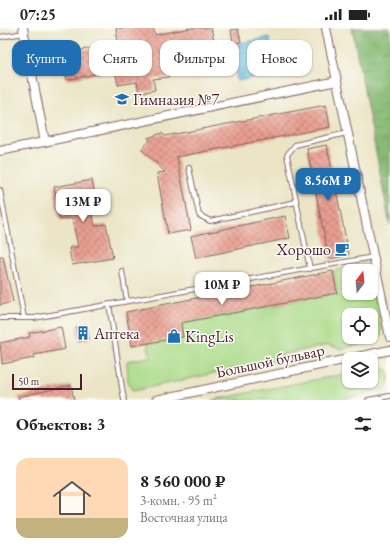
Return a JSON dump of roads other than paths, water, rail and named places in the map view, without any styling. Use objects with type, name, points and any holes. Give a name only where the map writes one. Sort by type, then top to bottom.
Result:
[{"type":"street","points":[[326,28],[390,337]]},
{"type":"street","points":[[23,30],[45,142]]},
{"type":"street","points":[[0,151],[337,81]]},
{"type":"street","name":"Большой бульвар","points":[[156,400],[390,350]]},
{"type":"lane","points":[[0,37],[23,30]]},
{"type":"lane","points":[[310,269],[287,155],[295,145],[347,133]]},
{"type":"lane","points":[[189,168],[199,215],[210,221],[296,202]]},
{"type":"lane","points":[[0,190],[24,318]]},
{"type":"lane","points":[[0,318],[34,318],[373,257]]},
{"type":"lane","points":[[122,271],[127,301]]},
{"type":"lane","points":[[109,304],[124,400]]},
{"type":"lane","points":[[368,400],[390,396]]},
{"type":"water","points":[[269,37],[270,40],[254,40]]},
{"type":"water","points":[[247,42],[247,76],[261,76],[237,81],[236,76],[239,76],[239,43]]},
{"type":"place","name":"Гимназия №7","points":[[122,99]]},
{"type":"place","name":"Хорошо","points":[[342,249]]},
{"type":"place","name":"Аптека","points":[[83,333]]},
{"type":"place","name":"KingLis","points":[[174,336]]}]
